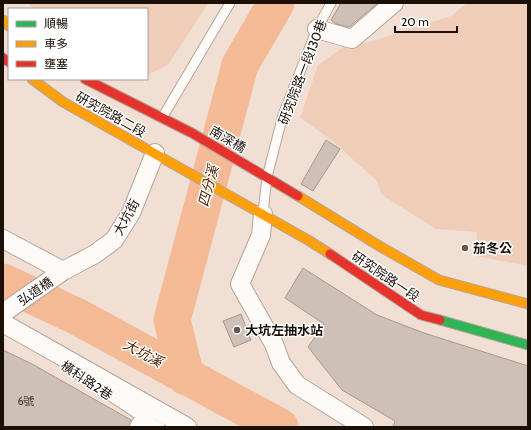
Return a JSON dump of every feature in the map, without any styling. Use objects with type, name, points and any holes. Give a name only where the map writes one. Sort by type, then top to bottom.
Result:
[{"type":"main road","name":"研究院路二段","points":[[33,80],[63,102],[156,149],[180,167],[241,201]]},
{"type":"main road","name":"研究院路二段","points":[[87,80],[161,122],[192,133]]},
{"type":"main road","name":"南深橋","points":[[192,133],[252,168]]},
{"type":"main road","name":"研究院路一段","points":[[252,168],[375,244],[439,280],[528,304]]},
{"type":"main road","name":"研究院路一段","points":[[241,201],[308,240],[421,315],[528,345]]},
{"type":"street","points":[[317,29],[352,39],[394,3]]},
{"type":"street","name":"大坑街","points":[[64,271],[95,254],[114,240],[131,213],[156,149]]},
{"type":"street","points":[[263,214],[261,235],[240,284],[274,344],[281,363],[297,385],[364,427]]},
{"type":"street","points":[[3,239],[64,271]]},
{"type":"street","name":"弘道橋","points":[[7,319],[64,271]]},
{"type":"street","points":[[7,319],[186,427]]},
{"type":"lane","points":[[161,122],[230,3]]},
{"type":"lane","name":"研究院路一段130巷","points":[[263,214],[267,177],[283,115],[317,29],[331,3]]},
{"type":"lane","name":"橫科路2巷","points":[[7,319],[82,378],[148,424]]},
{"type":"shaded area","points":[[28,3],[208,3],[168,65],[148,75],[148,8],[33,8]]},
{"type":"shaded area","points":[[467,3],[528,3],[528,266],[476,256],[477,232],[436,229],[382,195],[377,181],[329,138],[300,118],[318,65],[345,46],[366,43],[451,16]]},
{"type":"building","points":[[341,3],[378,3],[349,27],[336,24],[331,20]]},
{"type":"building","points":[[326,140],[340,149],[313,191],[301,184]]},
{"type":"building","points":[[303,268],[377,315],[424,333],[528,366],[528,427],[393,427],[395,421],[342,390],[308,347],[324,324],[285,298]]},
{"type":"building","name":"大坑左抽水站","points":[[241,314],[251,340],[234,347],[223,321]]},
{"type":"building","points":[[3,350],[32,364],[131,420],[129,427],[3,427]]},
{"type":"waterway","name":"四分溪","points":[[186,377],[172,320],[240,65],[276,3]]},
{"type":"waterway","name":"大坑溪","points":[[3,282],[76,316],[280,427]]},
{"type":"traffic: fast","points":[[440,320],[528,345]]},
{"type":"traffic: slow","points":[[3,20],[8,25]]},
{"type":"traffic: slow","points":[[33,80],[63,102],[308,240],[330,254]]},
{"type":"traffic: slow","points":[[298,196],[381,247],[439,280],[528,304]]},
{"type":"traffic: jam","points":[[3,58],[8,61]]},
{"type":"traffic: jam","points":[[87,80],[192,133],[298,196]]},
{"type":"traffic: jam","points":[[330,254],[421,315],[440,320]]},
{"type":"place","name":"茄冬公","points":[[465,248]]},
{"type":"place","name":"大坑左抽水站","points":[[237,330]]}]
